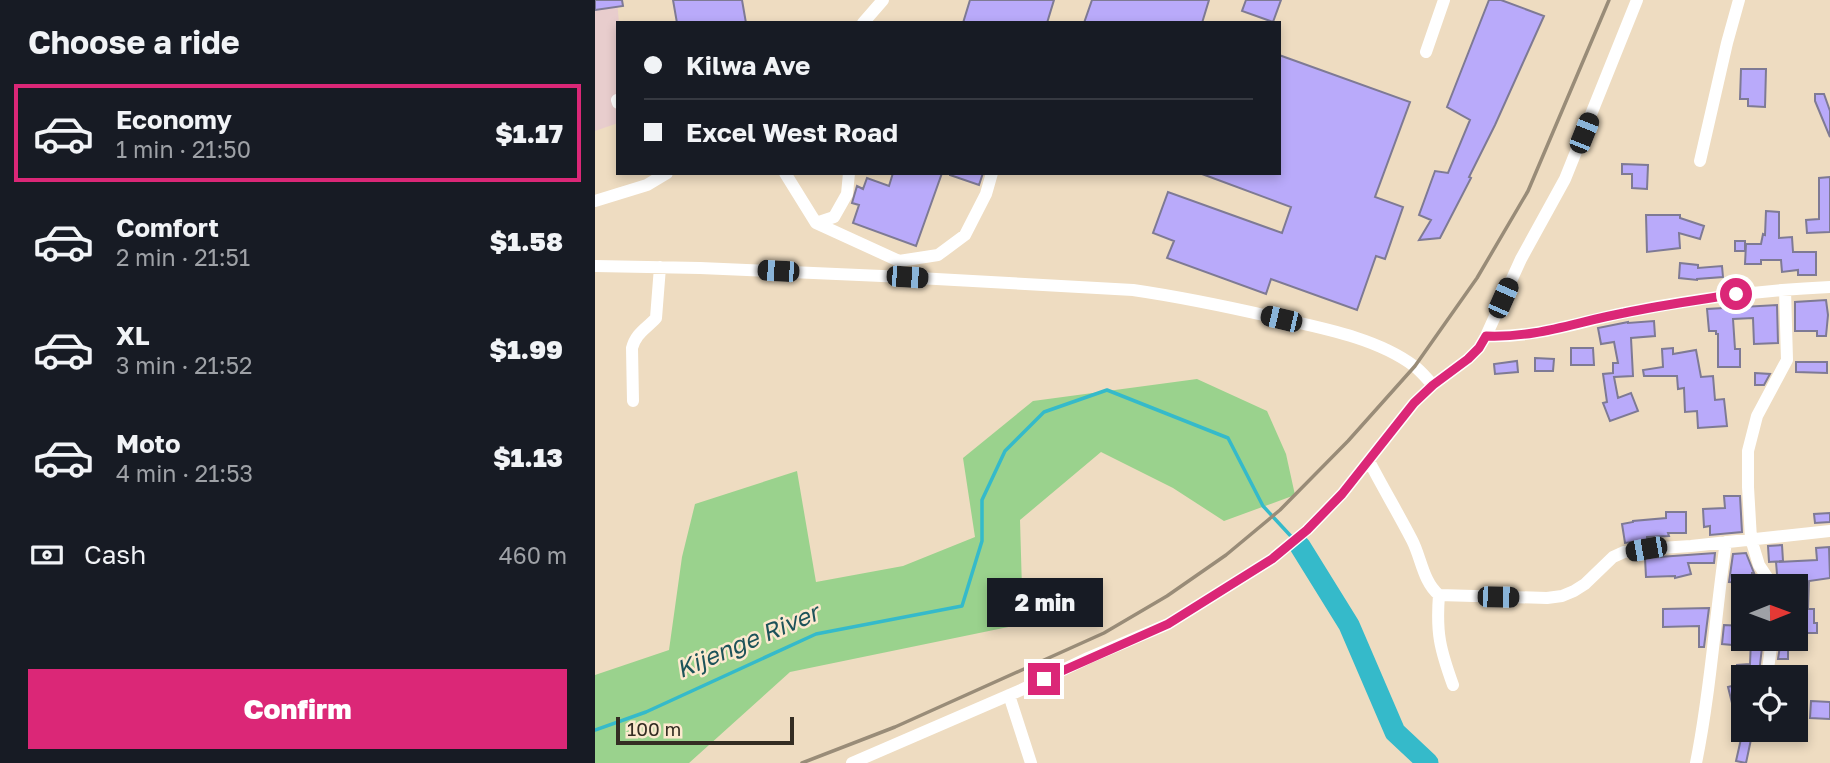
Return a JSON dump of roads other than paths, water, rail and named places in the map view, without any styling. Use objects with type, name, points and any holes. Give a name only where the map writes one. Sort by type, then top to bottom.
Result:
[{"type":"street","points":[[865,21],[883,0]]},
{"type":"street","points":[[1426,52],[1444,0]]},
{"type":"street","points":[[852,763],[1168,624],[1272,559],[1307,530],[1342,494],[1414,403],[1479,348],[1521,259],[1565,179],[1637,0]]},
{"type":"street","points":[[1700,161],[1739,0]]},
{"type":"street","points":[[641,175],[647,185]]},
{"type":"street","points":[[595,201],[647,185],[664,175]]},
{"type":"street","points":[[786,175],[816,223],[899,261],[938,254],[965,235],[986,194],[991,175]]},
{"type":"street","points":[[816,223],[834,217],[847,194],[849,175]]},
{"type":"street","points":[[595,266],[896,276],[1162,294],[1320,328],[1362,340],[1415,366],[1433,385]]},
{"type":"street","points":[[633,401],[632,348],[641,330],[656,318],[660,267]]},
{"type":"street","points":[[1486,336],[1527,335],[1557,330],[1622,313],[1736,294],[1830,286]]},
{"type":"street","points":[[1765,574],[1759,565],[1751,539],[1748,452],[1757,416],[1787,360],[1785,289]]},
{"type":"street","points":[[1369,461],[1413,542],[1434,591],[1439,594],[1547,598],[1562,596],[1585,584],[1613,557],[1624,552],[1830,531]]},
{"type":"street","points":[[1696,763],[1710,680],[1726,542]]},
{"type":"street","points":[[1439,594],[1438,637],[1453,685]]},
{"type":"street","points":[[1009,695],[1031,763]]},
{"type":"waterway","name":"Kijenge River","points":[[595,730],[646,712],[816,634],[962,606],[982,541],[982,500],[1005,451],[1044,412],[1107,390],[1228,438],[1263,506],[1300,546]]},
{"type":"waterway","name":"Kijenge River","points":[[1300,546],[1349,625],[1395,732],[1428,763]]},
{"type":"railway","points":[[802,763],[895,727],[1104,633],[1167,596],[1226,555],[1280,510],[1348,441],[1415,366],[1477,278],[1528,191],[1609,0]]}]
